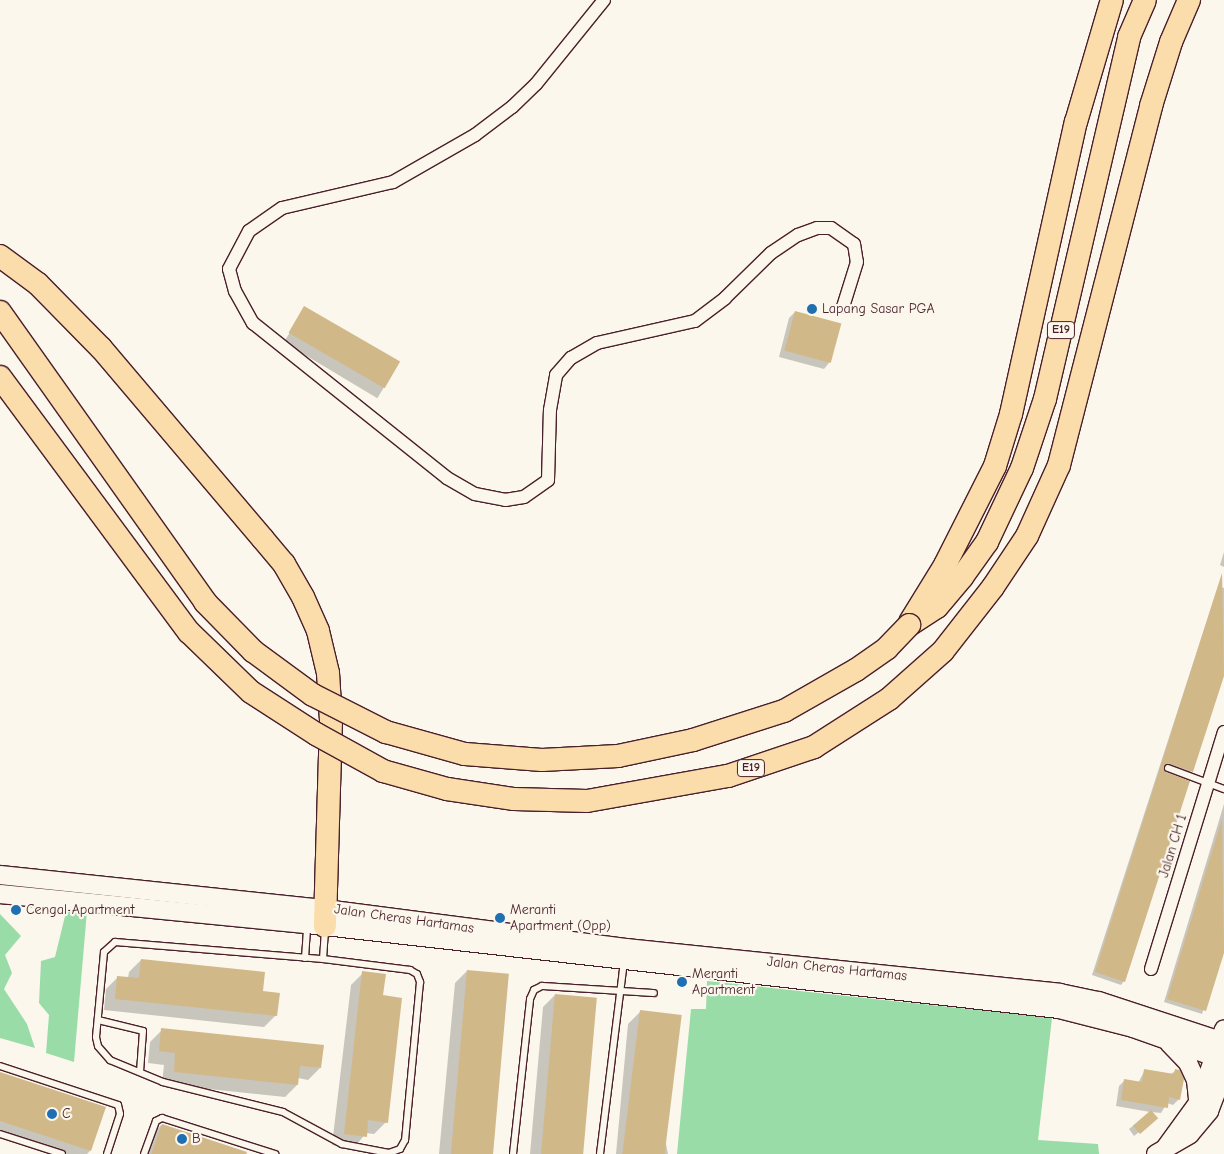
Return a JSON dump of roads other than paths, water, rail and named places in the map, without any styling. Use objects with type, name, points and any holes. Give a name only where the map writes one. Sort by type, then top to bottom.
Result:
[{"type":"highway","points":[[1076,122],[1089,23],[1096,0]]},
{"type":"highway","points":[[909,624],[945,565],[996,466],[1011,414],[1076,122],[1112,0]]},
{"type":"highway","name":"E19","points":[[0,312],[64,399],[205,602],[253,651],[313,695],[386,732],[464,754],[542,760],[618,756],[693,740],[784,711],[862,665],[887,648],[909,624],[937,607],[962,577],[987,542],[1022,468],[1045,400],[1129,37],[1145,0]]},
{"type":"highway","name":"E19","points":[[0,377],[189,632],[251,692],[316,734],[383,771],[447,789],[514,799],[587,801],[728,776],[814,748],[889,699],[943,651],[993,587],[1027,536],[1059,465],[1151,106],[1172,42],[1189,0]]},
{"type":"highway","points":[[0,256],[38,284],[102,348],[274,552],[303,597],[318,631],[328,673],[330,805],[316,916]]},
{"type":"street","points":[[604,0],[536,84],[512,107],[475,135],[393,182],[282,208],[249,231],[229,269],[235,291],[253,323],[447,478],[475,494],[504,500],[524,497],[548,480],[550,410],[556,375],[571,358],[597,343],[695,322],[725,298],[771,253],[798,235],[817,228],[831,228],[854,244],[858,262],[843,307]]},
{"type":"street","name":"Jalan CH 1","points":[[1151,969],[1224,732]]},
{"type":"street","name":"Jalan Cheras Hartamas","points":[[0,876],[625,955],[871,980],[1135,1021],[1222,1050]]},
{"type":"street","name":"Jalan Cheras Hartamas","points":[[0,894],[316,916]]},
{"type":"street","name":"Jalan Cheras Hartamas","points":[[1135,1021],[1168,1040],[1222,1050]]},
{"type":"street","points":[[1168,1040],[1192,1072],[1198,1103]]},
{"type":"street","points":[[1165,1152],[1198,1103],[1222,1050]]},
{"type":"street","points":[[1165,1152],[1190,1134],[1209,1111],[1222,1050]]},
{"type":"lane","points":[[1168,768],[1224,789]]},
{"type":"lane","points":[[305,958],[316,916]]},
{"type":"lane","points":[[316,916],[322,959]]},
{"type":"lane","points":[[115,942],[305,958],[410,970],[417,974],[420,982],[405,1140],[400,1149],[389,1153],[342,1144],[283,1112],[163,1082],[104,1055],[96,1037],[104,952],[106,946],[115,942]]},
{"type":"lane","points":[[600,1154],[625,955]]},
{"type":"lane","points":[[513,1154],[530,999],[534,990],[542,986],[654,993]]},
{"type":"lane","points":[[98,1020],[143,1031],[140,1072]]},
{"type":"lane","points":[[0,1066],[118,1106],[120,1114],[107,1154]]},
{"type":"lane","points":[[144,1154],[156,1121],[162,1118],[275,1154]]},
{"type":"lane","points":[[0,1134],[62,1154]]},
{"type":"place","name":"Lapang Sasar PGA","points":[[812,309]]},
{"type":"place","name":"Cengal Apartment","points":[[16,910]]},
{"type":"place","name":"Meranti Apartment (Opp)","points":[[500,918]]},
{"type":"place","name":"Meranti Apartment","points":[[682,982]]},
{"type":"place","name":"C","points":[[52,1114]]},
{"type":"place","name":"B","points":[[182,1139]]}]
